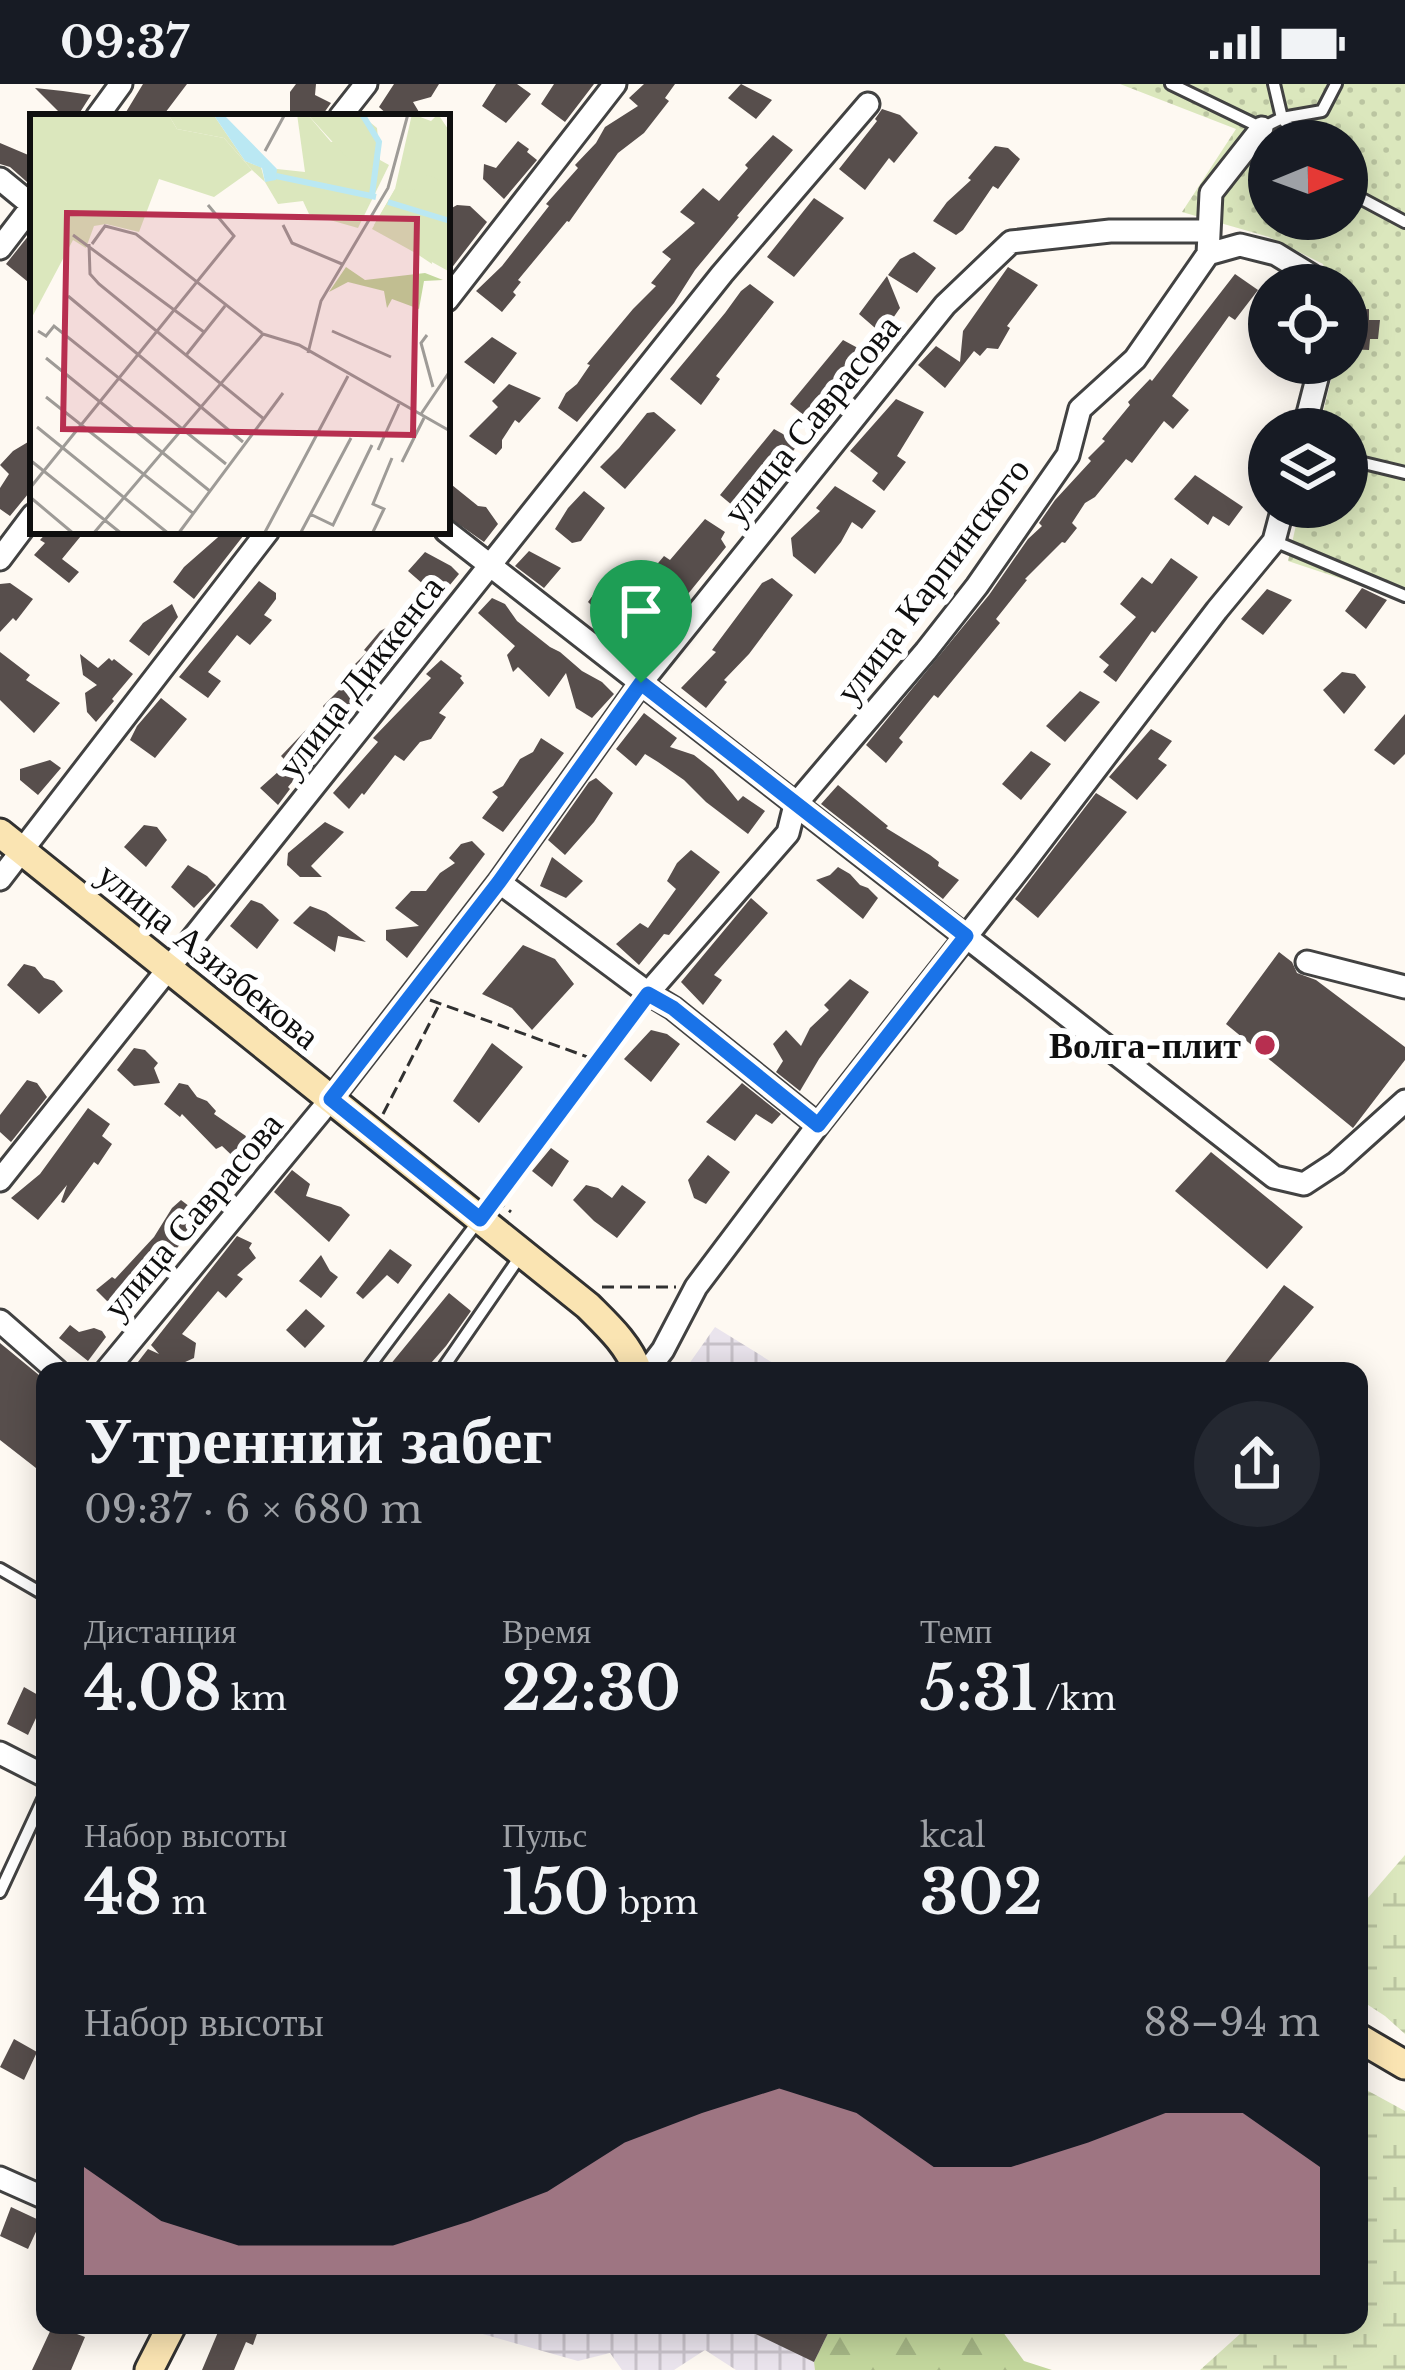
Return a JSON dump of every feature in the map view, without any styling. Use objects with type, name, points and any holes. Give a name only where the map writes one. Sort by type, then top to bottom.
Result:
[{"type":"main road","name":"улица Азизбекова","points":[[11,842],[373,1133],[487,1209],[522,1253],[617,1335],[635,1362]]},
{"type":"main road","points":[[1368,2043],[1405,2065]]},
{"type":"main road","points":[[149,2370],[167,2334]]},
{"type":"street","points":[[99,114],[121,84]]},
{"type":"street","points":[[342,114],[366,84]]},
{"type":"street","points":[[450,296],[615,84]]},
{"type":"street","name":"улица Диккенса","points":[[0,1180],[722,274],[868,104]]},
{"type":"street","points":[[1248,151],[1211,194],[1208,254],[1240,245],[1276,254],[1292,264]]},
{"type":"street","points":[[0,179],[30,203]]},
{"type":"street","points":[[0,248],[30,209]]},
{"type":"street","name":"улица Саврасова","points":[[113,1362],[331,1099],[499,882],[641,683],[945,305],[1011,242],[1110,231],[1209,231]]},
{"type":"street","name":"улица Карпинского","points":[[648,994],[788,832],[795,805],[977,586],[1068,455],[1080,409],[1135,359],[1208,254]]},
{"type":"street","points":[[0,559],[30,519]]},
{"type":"street","points":[[654,1362],[696,1287],[1274,541],[1277,528]]},
{"type":"street","points":[[0,879],[11,842],[266,534]]},
{"type":"street","points":[[450,534],[1274,1177],[1304,1184],[1336,1163],[1405,1101]]},
{"type":"street","points":[[499,882],[673,1008],[818,1125]]},
{"type":"street","points":[[1307,962],[1405,986]]},
{"type":"street","points":[[0,1321],[47,1362]]},
{"type":"street","points":[[0,1753],[36,1771]]},
{"type":"street","points":[[0,2178],[36,2194]]},
{"type":"lane","points":[[1171,84],[1264,120]]},
{"type":"lane","points":[[1272,120],[1274,84]]},
{"type":"lane","points":[[1284,120],[1322,111],[1336,84]]},
{"type":"lane","points":[[1368,202],[1405,222]]},
{"type":"lane","points":[[1368,463],[1405,472]]},
{"type":"lane","points":[[1274,541],[1405,596]]},
{"type":"lane","points":[[373,1362],[487,1209]]},
{"type":"lane","points":[[447,1362],[522,1253]]},
{"type":"lane","points":[[0,1569],[36,1590]]},
{"type":"lane","points":[[0,1892],[36,1814]]},
{"type":"path","points":[[411,993],[598,1061]]},
{"type":"path","points":[[512,1214],[487,1209],[648,994]]},
{"type":"path","points":[[373,1133],[440,1004]]},
{"type":"path","points":[[601,1287],[696,1287]]},
{"type":"shaded area","points":[[715,1327],[771,1362],[690,1362]]},
{"type":"shaded area","points":[[483,2334],[836,2334],[817,2370],[736,2370],[705,2350],[674,2370],[622,2370],[610,2353],[578,2361]]},
{"type":"green space","points":[[1120,84],[1405,84],[1405,600],[1288,561],[1295,528],[1368,528],[1368,408],[1324,408],[1330,384],[1368,384],[1368,264],[1323,264],[1275,240],[1368,240],[1368,120],[1248,120],[1248,231],[1182,212],[1236,129]]},
{"type":"green space","points":[[1405,1855],[1405,2034],[1368,2005],[1368,1898]]},
{"type":"green space","points":[[1368,2091],[1405,2111],[1405,2370],[1200,2370],[1240,2334],[1368,2334]]},
{"type":"green space","points":[[828,2334],[1004,2334],[1024,2361],[1052,2370],[815,2370]]},
{"type":"building","points":[[143,84],[187,84],[164,114],[125,114]]},
{"type":"building","points":[[296,84],[316,84],[315,95],[331,103],[323,114],[290,114],[290,92]]},
{"type":"building","points":[[394,84],[439,84],[431,97],[413,102],[420,114],[387,114],[379,107]]},
{"type":"building","points":[[496,84],[517,84],[531,94],[506,123],[482,106]]},
{"type":"building","points":[[554,84],[594,84],[565,122],[541,104]]},
{"type":"building","points":[[644,84],[675,84],[665,98],[669,101],[644,133],[618,153],[569,222],[518,280],[516,295],[502,312],[476,291],[502,266],[605,127],[638,106],[629,98]]},
{"type":"building","points":[[741,84],[772,100],[756,119],[728,98]]},
{"type":"building","points":[[35,88],[91,95],[79,114],[61,114]]},
{"type":"building","points":[[882,109],[900,115],[918,133],[894,163],[889,158],[865,190],[839,169]]},
{"type":"building","points":[[773,135],[793,150],[577,422],[558,408],[587,364],[656,286],[651,283],[671,259],[662,252],[695,223],[680,212],[703,188],[719,201]]},
{"type":"building","points":[[518,141],[537,160],[504,199],[483,179],[484,164],[496,168]]},
{"type":"building","points":[[0,143],[30,156],[30,177],[27,182],[0,164]]},
{"type":"building","points":[[995,146],[1008,148],[1020,159],[998,189],[993,186],[956,235],[933,221],[971,180],[968,178]]},
{"type":"building","points":[[814,198],[844,218],[794,277],[767,257]]},
{"type":"building","points":[[470,206],[487,222],[450,270],[450,209]]},
{"type":"building","points":[[30,234],[30,284],[6,264]]},
{"type":"building","points":[[914,252],[936,268],[917,293],[888,275],[900,259]]},
{"type":"building","points":[[1008,267],[1038,285],[1007,326],[998,349],[987,348],[980,356],[974,351],[945,388],[918,365],[936,346],[960,362],[963,331]]},
{"type":"building","points":[[1235,274],[1248,283],[1248,303],[1235,320],[1229,316],[1172,396],[1189,410],[1173,429],[1164,421],[1132,463],[1126,459],[1085,503],[1072,523],[1077,528],[1025,579],[996,619],[1000,623],[938,698],[934,695],[899,738],[903,742],[886,763],[866,745],[1042,526],[1039,523],[1091,461],[1088,458],[1105,441],[1102,439],[1128,402],[1152,381]]},
{"type":"building","points":[[887,276],[900,308],[882,334],[859,314]]},
{"type":"building","points":[[750,284],[774,302],[716,376],[720,379],[701,405],[670,379]]},
{"type":"building","points":[[1368,309],[1369,320],[1380,320],[1378,339],[1370,339],[1369,350],[1368,350]]},
{"type":"building","points":[[492,337],[517,353],[494,384],[464,362]]},
{"type":"building","points":[[843,340],[870,356],[822,414],[813,408],[806,417],[790,404]]},
{"type":"building","points":[[509,384],[541,398],[519,423],[515,420],[496,455],[469,436],[498,407],[492,401]]},
{"type":"building","points":[[896,399],[924,412],[897,456],[906,462],[884,491],[872,481],[878,473],[850,451]]},
{"type":"building","points":[[654,412],[676,430],[625,489],[600,467],[647,413]]},
{"type":"building","points":[[774,429],[799,443],[745,516],[720,495]]},
{"type":"building","points":[[30,441],[30,492],[10,516],[0,509],[0,488],[9,474],[0,465]]},
{"type":"building","points":[[1195,475],[1243,507],[1229,526],[1213,516],[1208,525],[1174,499]]},
{"type":"building","points":[[450,483],[486,507],[498,524],[484,542],[450,518]]},
{"type":"building","points":[[835,486],[876,511],[862,529],[852,522],[815,574],[793,556],[791,538],[820,511],[816,508]]},
{"type":"building","points":[[584,491],[605,508],[581,541],[572,543],[555,529]]},
{"type":"building","points":[[705,519],[725,532],[721,539],[726,547],[641,652],[613,634],[616,629],[588,602],[598,588],[642,612],[647,605],[633,593]]},
{"type":"building","points":[[45,534],[83,534],[62,559],[79,572],[69,583],[34,555],[45,543],[40,540]]},
{"type":"building","points":[[222,534],[245,534],[194,599],[173,582]]},
{"type":"building","points":[[529,551],[561,568],[544,588],[515,566]]},
{"type":"building","points":[[425,552],[459,574],[439,598],[408,571]]},
{"type":"building","points":[[1171,558],[1198,577],[1116,682],[1103,672],[1109,665],[1099,657],[1136,617],[1120,604],[1142,577],[1152,584]]},
{"type":"building","points":[[772,578],[793,595],[706,708],[681,688],[716,652],[712,650],[762,583]]},
{"type":"building","points":[[259,581],[276,593],[264,615],[272,620],[250,645],[237,635],[208,672],[221,681],[208,698],[179,677]]},
{"type":"building","points":[[10,583],[33,599],[0,632],[0,584]]},
{"type":"building","points":[[1362,588],[1387,600],[1366,629],[1345,611]]},
{"type":"building","points":[[1267,589],[1292,600],[1263,635],[1241,619]]},
{"type":"building","points":[[492,598],[614,694],[592,718],[576,708],[566,673],[549,697],[518,667],[513,672],[507,655],[515,646],[478,613]]},
{"type":"building","points":[[172,604],[178,617],[149,656],[129,641],[143,623]]},
{"type":"building","points":[[396,623],[409,636],[278,805],[260,788],[288,763],[281,756],[325,710],[323,706],[341,688],[358,685],[355,664],[380,631]]},
{"type":"building","points":[[0,652],[30,675],[26,680],[60,703],[34,733],[0,700]]},
{"type":"building","points":[[80,654],[98,668],[114,659],[133,674],[96,722],[87,712],[85,693],[97,685],[83,675]]},
{"type":"building","points":[[441,660],[464,683],[439,713],[446,717],[431,739],[420,742],[404,761],[395,755],[349,809],[333,793],[378,742],[373,738],[431,678],[426,674]]},
{"type":"building","points":[[1342,672],[1355,674],[1366,687],[1344,714],[1323,690]]},
{"type":"building","points":[[1080,691],[1100,702],[1065,742],[1046,726]]},
{"type":"building","points":[[161,698],[187,719],[155,758],[130,740]]},
{"type":"building","points":[[644,713],[677,738],[670,747],[694,755],[713,770],[738,801],[743,796],[765,811],[748,834],[658,762],[645,754],[636,766],[616,749]]},
{"type":"building","points":[[1405,714],[1405,754],[1394,765],[1374,750]]},
{"type":"building","points":[[1151,729],[1172,741],[1158,759],[1167,765],[1137,800],[1109,777]]},
{"type":"building","points":[[541,738],[564,753],[503,832],[482,818],[498,797],[492,792],[503,786]]},
{"type":"building","points":[[1031,751],[1051,764],[1021,800],[1002,784]]},
{"type":"building","points":[[50,760],[61,768],[38,795],[20,780],[20,769]]},
{"type":"building","points":[[596,778],[613,793],[565,855],[548,840]]},
{"type":"building","points":[[838,785],[886,828],[959,880],[943,899],[821,804]]},
{"type":"building","points":[[1096,793],[1127,812],[1038,918],[1015,899]]},
{"type":"building","points":[[325,822],[344,832],[311,866],[322,877],[300,877],[287,865],[288,853]]},
{"type":"building","points":[[144,825],[157,827],[167,840],[146,867],[124,847]]},
{"type":"building","points":[[472,841],[485,854],[407,958],[386,940],[386,930],[419,926],[395,908],[411,891],[426,891],[455,863],[449,858],[461,844]]},
{"type":"building","points":[[691,850],[720,872],[639,965],[616,944],[640,923],[648,928],[676,889],[667,881]]},
{"type":"building","points":[[552,857],[583,881],[566,898],[540,886]]},
{"type":"building","points":[[188,865],[216,885],[194,908],[171,887]]},
{"type":"building","points":[[838,867],[878,898],[863,919],[816,880]]},
{"type":"building","points":[[751,898],[768,913],[714,975],[722,980],[703,1005],[681,982]]},
{"type":"building","points":[[251,900],[279,920],[257,949],[230,926]]},
{"type":"building","points":[[310,906],[326,912],[366,942],[338,936],[335,952],[293,923]]},
{"type":"building","points":[[523,945],[555,959],[574,984],[532,1030],[512,1008],[482,994]]},
{"type":"building","points":[[1279,952],[1297,973],[1316,980],[1405,1047],[1405,1060],[1353,1128],[1226,1024]]},
{"type":"building","points":[[24,964],[35,967],[63,991],[39,1014],[7,985]]},
{"type":"building","points":[[850,979],[869,992],[800,1091],[776,1072],[783,1061],[773,1044],[786,1030],[801,1046],[810,1028],[829,1010],[824,1005]]},
{"type":"building","points":[[651,1030],[680,1044],[651,1082],[624,1059]]},
{"type":"building","points":[[492,1043],[523,1067],[479,1123],[453,1101]]},
{"type":"building","points":[[134,1048],[145,1050],[158,1063],[154,1068],[160,1083],[134,1086],[117,1070]]},
{"type":"building","points":[[27,1080],[37,1083],[47,1097],[11,1142],[0,1132],[0,1115]]},
{"type":"building","points":[[179,1083],[188,1085],[214,1114],[259,1145],[243,1166],[164,1104]]},
{"type":"building","points":[[742,1083],[781,1114],[772,1124],[756,1114],[735,1141],[706,1122]]},
{"type":"building","points":[[88,1108],[110,1124],[102,1136],[112,1144],[64,1203],[67,1185],[38,1220],[11,1198],[40,1174]]},
{"type":"building","points":[[551,1148],[569,1161],[552,1187],[532,1171]]},
{"type":"building","points":[[1211,1152],[1303,1227],[1267,1269],[1175,1191]]},
{"type":"building","points":[[708,1155],[730,1172],[706,1204],[694,1198],[688,1180]]},
{"type":"building","points":[[292,1170],[310,1184],[306,1196],[341,1207],[350,1215],[329,1242],[274,1192]]},
{"type":"building","points":[[586,1185],[612,1198],[622,1185],[646,1202],[617,1238],[573,1200]]},
{"type":"building","points":[[181,1200],[199,1220],[123,1317],[96,1290],[115,1279]]},
{"type":"building","points":[[237,1236],[252,1243],[249,1248],[256,1258],[237,1275],[243,1279],[226,1298],[218,1291],[182,1334],[196,1343],[194,1358],[138,1362],[148,1349],[159,1354],[151,1345]]},
{"type":"building","points":[[390,1249],[412,1265],[398,1284],[387,1275],[363,1299],[356,1293]]},
{"type":"building","points":[[321,1255],[338,1277],[321,1298],[299,1281]]},
{"type":"building","points":[[1284,1285],[1314,1307],[1268,1362],[1225,1362]]},
{"type":"building","points":[[449,1293],[471,1311],[432,1362],[392,1362]]},
{"type":"building","points":[[306,1309],[325,1326],[305,1348],[286,1330]]},
{"type":"building","points":[[70,1325],[79,1332],[94,1328],[106,1337],[88,1361],[59,1338]]},
{"type":"building","points":[[0,1343],[36,1373],[36,1468],[0,1440]]},
{"type":"building","points":[[24,1687],[36,1694],[36,1718],[28,1735],[7,1724]]},
{"type":"building","points":[[14,2039],[36,2051],[24,2080],[0,2067]]},
{"type":"building","points":[[11,2207],[36,2219],[28,2249],[0,2236]]},
{"type":"building","points":[[49,2334],[85,2337],[71,2370],[32,2370]]},
{"type":"building","points":[[217,2334],[257,2334],[253,2345],[246,2342],[234,2370],[202,2370]]},
{"type":"building","points":[[756,2334],[828,2334],[814,2362]]},
{"type":"place","name":"Волга-плит","points":[[1265,1045]]},
{"type":"route","points":[[641,683],[966,936],[818,1125],[673,1008],[648,994],[480,1219],[331,1099],[499,882],[641,683]]}]
